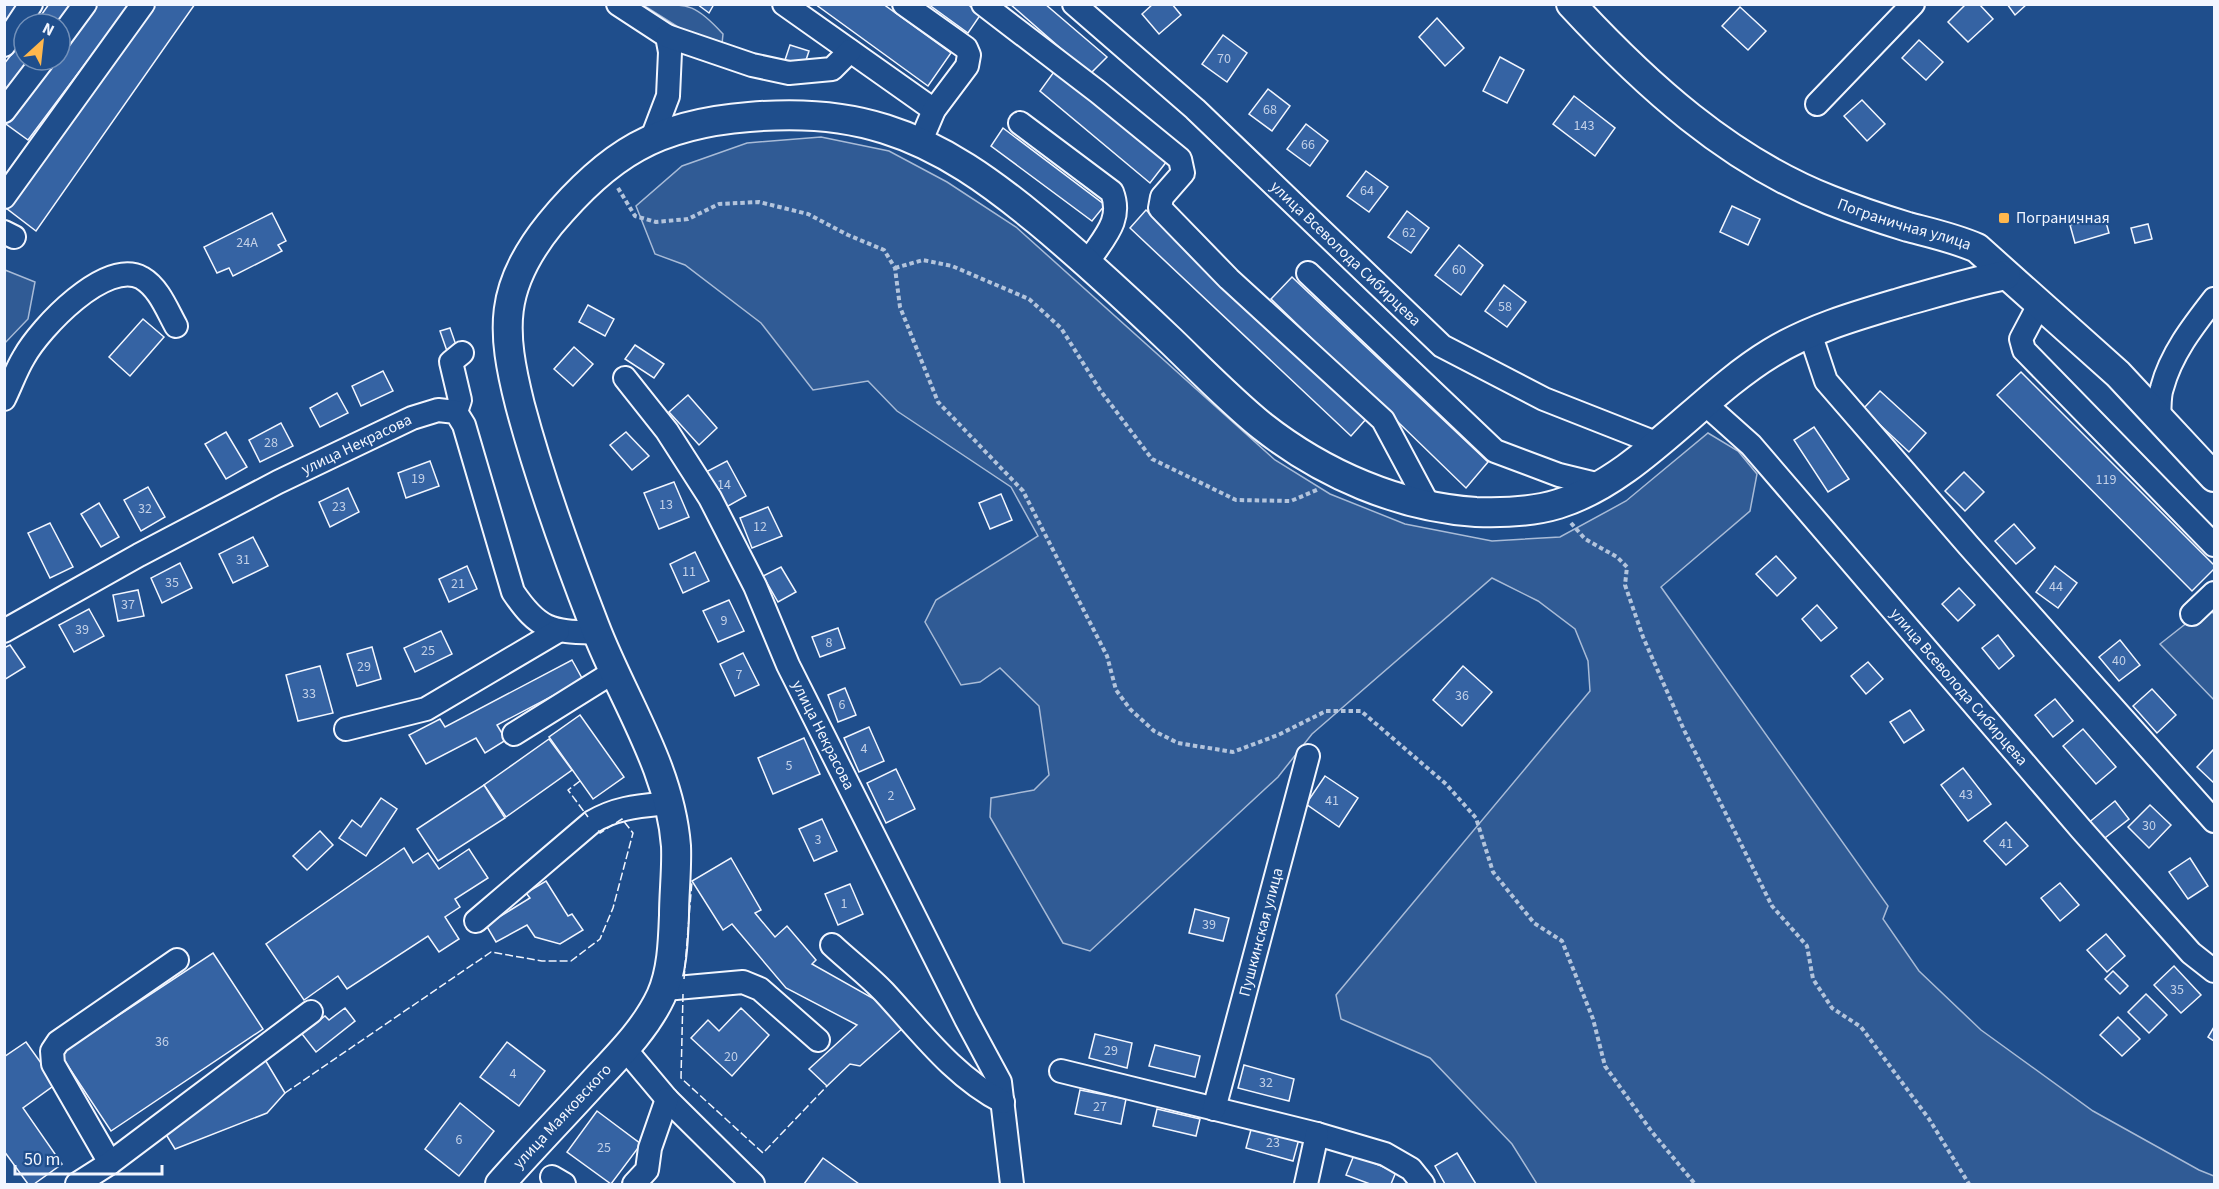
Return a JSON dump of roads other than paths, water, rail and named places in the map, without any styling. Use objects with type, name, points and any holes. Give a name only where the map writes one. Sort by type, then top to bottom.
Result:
[{"type":"main road","name":"Пограничная улица","points":[[1571,4],[1640,75],[1689,117],[1731,147],[1773,172],[1830,200],[1907,226],[1958,239],[1977,248],[2118,374],[2214,477]]},
{"type":"main road","name":"улица Маяковского","points":[[500,1185],[645,1025],[664,989],[673,942],[676,846],[669,803],[654,755],[598,633],[540,473],[519,399],[508,347],[508,309],[514,283],[527,256],[549,225],[605,168],[652,138],[680,128],[727,118],[777,114],[852,120],[887,129],[920,143],[982,177],[1088,262],[1226,394],[1266,429],[1344,478],[1384,494],[1429,506],[1465,511],[1503,513],[1556,505],[1581,496],[1625,469],[1742,372],[1774,350],[1848,318],[2006,274]]},
{"type":"street","points":[[4,45],[30,4]]},
{"type":"street","points":[[72,22],[85,4]]},
{"type":"street","points":[[4,197],[143,4]]},
{"type":"street","points":[[618,4],[667,36],[752,65],[789,73],[832,69],[850,51]]},
{"type":"street","points":[[784,4],[934,110]]},
{"type":"street","points":[[904,4],[966,48],[969,56],[967,66],[934,110],[920,143]]},
{"type":"street","points":[[983,4],[1098,92],[1180,159],[1183,173],[1162,197],[1160,208],[1229,279],[1383,420],[1429,506]]},
{"type":"street","name":"улица Всеволода Сибирцева","points":[[1074,4],[1195,109],[1442,346],[1544,399],[1656,443]]},
{"type":"street","points":[[1817,104],[1914,4]]},
{"type":"street","points":[[652,138],[668,96],[670,52],[667,36]]},
{"type":"street","points":[[4,111],[34,72]]},
{"type":"street","points":[[1020,123],[1112,192],[1117,204],[1116,220],[1088,262]]},
{"type":"street","points":[[1308,273],[1495,451],[1559,475],[1600,485]]},
{"type":"street","points":[[4,399],[24,356],[45,327],[99,282],[121,275],[140,277],[155,288],[176,326]]},
{"type":"street","points":[[2159,416],[2161,389],[2169,368],[2193,327],[2214,299]]},
{"type":"street","points":[[2040,303],[2021,339],[2024,350],[2214,545]]},
{"type":"street","points":[[1810,333],[1826,381],[1969,546],[2214,821]]},
{"type":"street","points":[[462,353],[451,362],[460,400],[456,412],[464,425],[513,592],[527,613],[543,624],[558,631],[598,633]]},
{"type":"street","name":"улица Некрасова","points":[[625,378],[667,431],[715,508],[755,586],[788,665],[1000,1082],[1003,1102]]},
{"type":"street","name":"улица Всеволода Сибирцева","points":[[1704,403],[1751,445],[2081,829],[2191,953],[2214,971]]},
{"type":"street","name":"улица Некрасова","points":[[4,631],[139,555],[278,482],[412,418],[438,410],[456,412]]},
{"type":"street","points":[[2192,614],[2214,593]]},
{"type":"street","points":[[346,729],[426,709],[558,631]]},
{"type":"street","points":[[514,734],[615,671]]},
{"type":"street","name":"Пушкинская улица","points":[[1214,1109],[1308,756]]},
{"type":"street","points":[[476,921],[592,822],[607,813],[625,808],[669,803]]},
{"type":"street","points":[[832,945],[882,990],[959,1073],[981,1091],[1003,1102],[1012,1185]]},
{"type":"street","points":[[110,1163],[53,1064],[52,1051],[58,1042],[177,960]]},
{"type":"street","points":[[664,989],[743,982],[759,989],[818,1040]]},
{"type":"street","points":[[77,1185],[110,1163],[311,1012]]},
{"type":"street","points":[[625,1049],[667,1099],[753,1185]]},
{"type":"street","points":[[1061,1071],[1317,1134],[1385,1154],[1411,1169],[1423,1185]]},
{"type":"street","points":[[634,1185],[646,1170],[650,1148],[667,1099]]},
{"type":"street","points":[[1306,1185],[1317,1134]]},
{"type":"place","name":"Пограничная","points":[[2004,218]]}]
